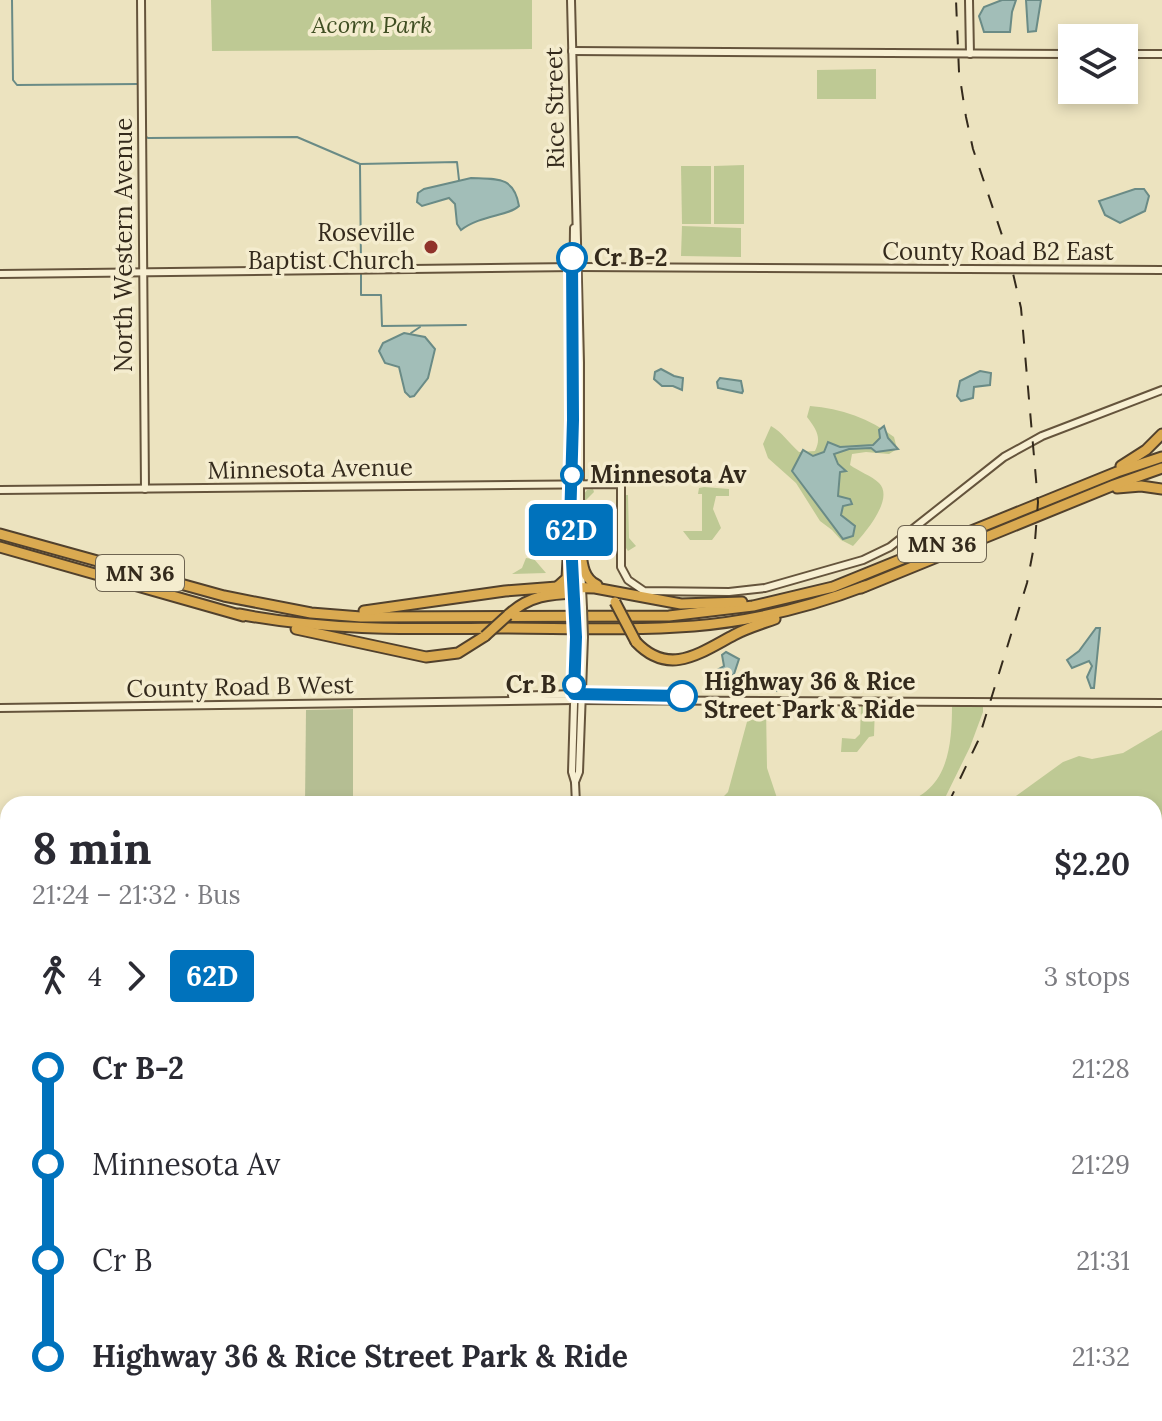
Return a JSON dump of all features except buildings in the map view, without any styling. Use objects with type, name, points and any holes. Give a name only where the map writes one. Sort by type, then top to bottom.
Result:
[{"type":"highway","points":[[1075,490],[1127,463],[1162,434]]},
{"type":"highway","name":"MN 36","points":[[0,534],[281,609],[361,617],[656,616],[714,612],[808,594],[870,574],[1162,457]]},
{"type":"highway","name":"MN 36","points":[[0,547],[239,614],[295,624],[354,629],[695,626],[761,617],[807,606],[1162,468]]},
{"type":"highway","points":[[1083,498],[1124,487],[1162,489]]},
{"type":"highway","points":[[557,587],[567,578],[570,523]]},
{"type":"highway","points":[[580,546],[585,575],[590,582],[659,601],[703,605],[808,594]]},
{"type":"highway","points":[[281,609],[370,611],[505,591],[557,587],[601,595],[615,602],[636,642],[655,657],[680,660],[749,628],[828,603],[865,586]]},
{"type":"highway","points":[[239,614],[270,624],[426,657],[458,653],[485,636],[521,603],[539,596],[578,590],[623,593]]},
{"type":"street","name":"North Western Avenue","points":[[141,0],[145,489]]},
{"type":"street","name":"Rice Street","points":[[571,0],[575,485],[580,546],[575,609],[572,772],[576,796]]},
{"type":"street","points":[[969,0],[970,54]]},
{"type":"street","points":[[572,51],[1058,54]]},
{"type":"street","points":[[1138,54],[1162,54]]},
{"type":"street","name":"County Road B2 East","points":[[0,274],[575,267],[1162,270]]},
{"type":"street","name":"Minnesota Avenue","points":[[0,490],[621,484],[621,567],[632,585],[651,592],[741,591],[781,584],[881,552],[1004,457],[1042,436],[1162,390]]},
{"type":"street","name":"Rice Street","points":[[575,485],[570,523],[583,608],[584,637],[579,772],[575,782]]},
{"type":"street","name":"County Road B West","points":[[0,708],[481,700],[516,696],[1162,703]]},
{"type":"green space","name":"Acorn Park","points":[[211,0],[532,0],[532,49],[212,51]]},
{"type":"green space","points":[[876,69],[876,99],[817,99],[817,70]]},
{"type":"green space","points":[[744,165],[744,224],[714,224],[714,166]]},
{"type":"green space","points":[[681,166],[711,166],[711,224],[682,224]]},
{"type":"green space","points":[[682,226],[741,228],[741,257],[681,256]]},
{"type":"green space","points":[[810,406],[855,416],[894,437],[897,449],[889,454],[852,454],[850,465],[873,478],[883,490],[881,507],[853,546],[841,540],[820,521],[796,483],[768,458],[763,444],[771,426],[799,452],[815,451],[818,437],[807,417]]},
{"type":"green space","points":[[699,488],[729,489],[729,496],[716,496],[713,509],[721,528],[712,540],[690,540],[683,531],[702,531],[702,494],[698,494]]},
{"type":"green space","points":[[593,489],[594,492],[586,500],[588,531],[613,532],[616,529],[618,537],[598,539],[597,536],[584,536],[584,494]]},
{"type":"green space","points":[[624,495],[628,495],[629,538],[636,546],[628,551],[624,545]]},
{"type":"green space","points":[[526,558],[534,559],[546,573],[512,574],[522,568]]},
{"type":"green space","points":[[766,706],[767,768],[776,796],[724,796],[728,792],[751,707]]},
{"type":"green space","points":[[861,706],[875,706],[874,736],[869,737],[857,752],[841,752],[842,738],[855,739],[860,734]]},
{"type":"green space","points":[[952,706],[983,706],[970,747],[946,796],[919,796],[937,780],[948,753]]},
{"type":"green space","points":[[353,709],[353,796],[305,796],[306,710]]},
{"type":"green space","points":[[1162,730],[1162,796],[1016,796],[1063,762],[1079,756],[1092,759],[1123,753]]},
{"type":"water","points":[[1002,0],[1016,0],[1010,32],[984,32],[979,16],[984,7]]},
{"type":"water","points":[[1026,0],[1041,0],[1036,31],[1028,32]]},
{"type":"water","points":[[471,178],[503,181],[513,189],[519,206],[461,230],[457,224],[455,204],[449,198],[422,206],[417,202],[418,193],[424,189]]},
{"type":"water","points":[[1144,189],[1149,196],[1145,211],[1120,223],[1105,215],[1099,201]]},
{"type":"water","points":[[404,333],[425,337],[435,349],[428,378],[410,397],[405,392],[399,367],[385,363],[379,351],[383,343]]},
{"type":"water","points":[[661,369],[683,378],[682,390],[662,386],[654,379],[655,372]]},
{"type":"water","points":[[980,371],[991,373],[990,385],[974,387],[973,398],[961,401],[957,396],[960,381]]},
{"type":"water","points":[[720,378],[741,381],[742,393],[718,388]]},
{"type":"water","points":[[884,426],[888,438],[898,449],[876,452],[871,448],[849,449],[834,454],[838,464],[846,471],[840,472],[838,496],[850,499],[852,504],[843,506],[841,515],[855,526],[853,536],[843,539],[792,471],[803,450],[813,456],[824,452],[828,442],[840,447],[873,445],[880,438],[879,430]]},
{"type":"water","points":[[1096,628],[1100,628],[1094,688],[1091,688],[1087,677],[1092,666],[1089,661],[1072,668],[1067,660],[1079,651]]},
{"type":"water","points":[[726,652],[739,659],[734,674],[726,679],[731,690],[714,691],[709,687],[708,675],[724,666],[722,655]]},
{"type":"water","points":[[771,675],[778,682],[778,691],[757,691],[757,678]]},
{"type":"waterway","points":[[12,0],[13,80],[17,85],[138,84]]},
{"type":"waterway","points":[[145,136],[297,137],[360,164],[457,162],[459,180]]},
{"type":"waterway","points":[[360,165],[361,267]]},
{"type":"waterway","points":[[361,273],[361,295],[381,295],[382,326],[466,325]]},
{"type":"waterway","points":[[411,333],[420,327]]},
{"type":"railway","points":[[952,796],[978,741],[1027,583],[1038,502],[1021,308],[1009,256],[973,149],[966,117],[959,72],[956,0]]},
{"type":"bus line","name":"62D","points":[[572,258],[570,523],[576,637],[574,694],[682,696]]},
{"type":"place","name":"Roseville Baptist Church","points":[[431,247]]},
{"type":"place","name":"Cr B-2","points":[[572,258]]},
{"type":"place","name":"Minnesota Av","points":[[572,475]]},
{"type":"place","name":"Cr B","points":[[574,685]]},
{"type":"place","name":"Highway 36 & Rice Street Park & Ride","points":[[682,696]]}]
